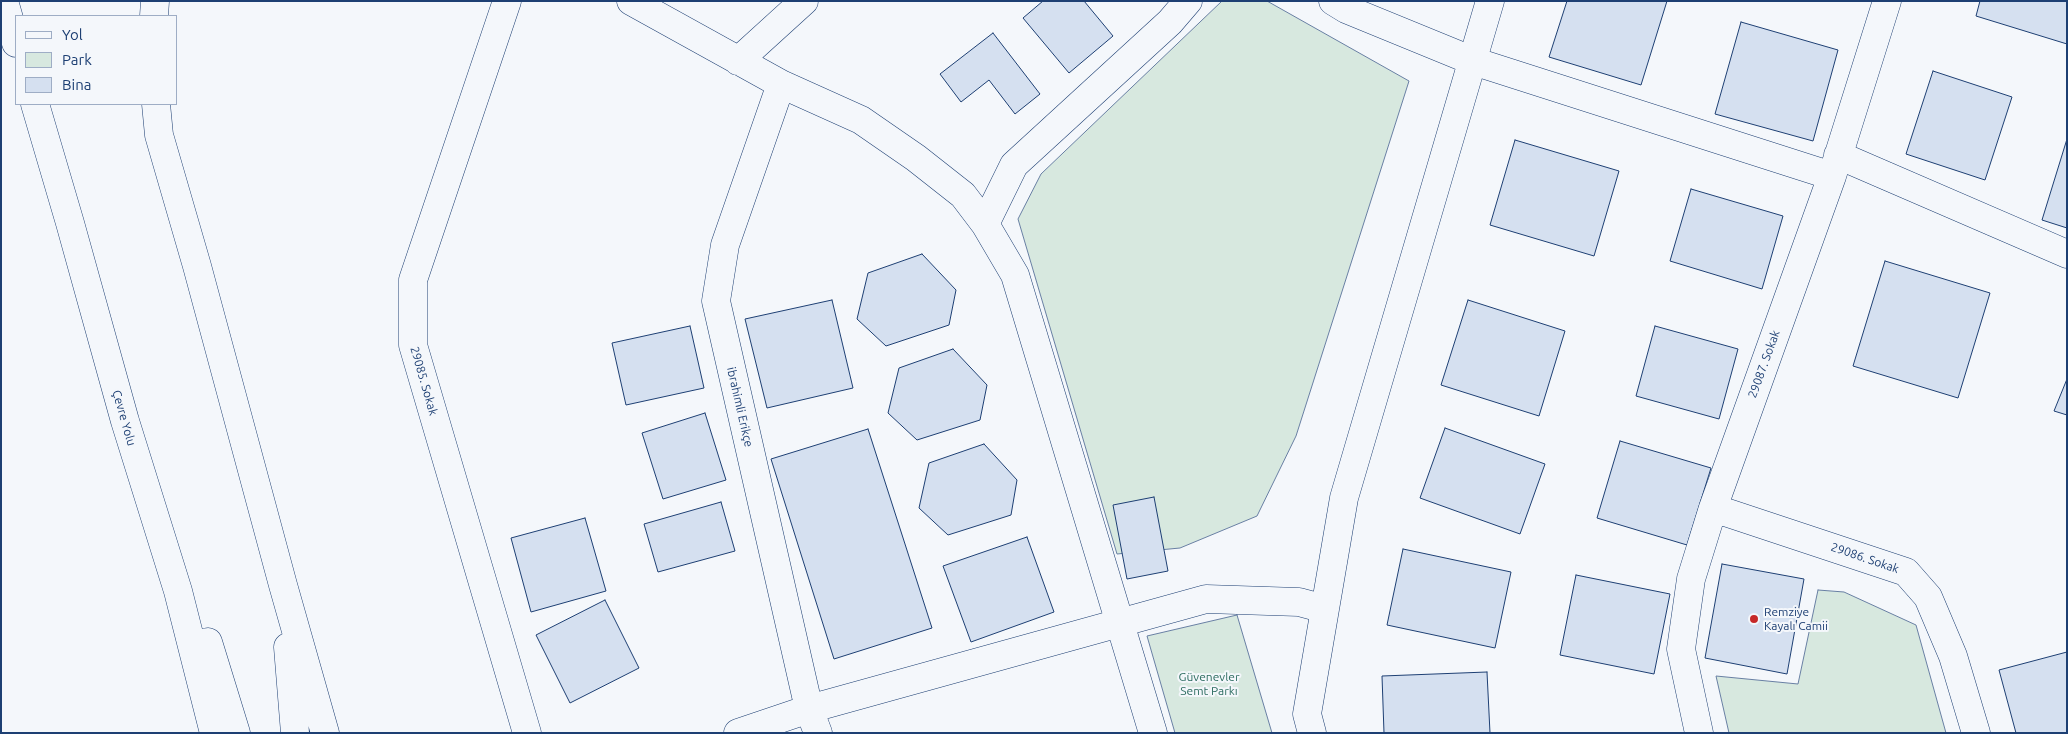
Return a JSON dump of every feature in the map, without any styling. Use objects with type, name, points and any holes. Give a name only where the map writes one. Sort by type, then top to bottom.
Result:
[{"type":"street","points":[[4,1],[15,40]]},
{"type":"street","points":[[154,15],[155,1]]},
{"type":"street","name":"29085. Sokak","points":[[507,1],[413,280],[413,345],[527,733]]},
{"type":"street","points":[[631,1],[781,84],[861,120],[916,158],[963,195],[985,224],[1015,275],[1153,733]]},
{"type":"street","points":[[738,61],[804,1]]},
{"type":"street","points":[[985,224],[1014,165],[1170,22],[1188,1]]},
{"type":"street","points":[[1333,1],[1383,12],[1473,61],[1835,166],[2067,254]]},
{"type":"street","points":[[1312,733],[1307,714],[1344,498],[1490,1]]},
{"type":"street","name":"29087. Sokak","points":[[1700,733],[1681,649],[1691,579],[1713,508],[1835,166],[1887,1]]},
{"type":"street","name":"ibrahimli Erikçe","points":[[781,84],[725,245],[716,301],[813,721]]},
{"type":"street","name":"Çevre Yolu","points":[[35,105],[70,223],[124,421],[178,591],[214,733]]},
{"type":"street","points":[[156,105],[159,135],[197,266],[283,586],[325,733]]},
{"type":"street","points":[[124,421],[211,651],[236,733]]},
{"type":"street","name":"29086. Sokak","points":[[1713,508],[1906,572],[1928,597],[1953,656],[1976,733]]},
{"type":"street","points":[[283,586],[295,733]]},
{"type":"street","points":[[738,733],[813,721],[1206,599],[1299,602],[1325,609]]},
{"type":"green space","points":[[1222,1],[1267,1],[1409,81],[1296,436],[1257,516],[1180,548],[1117,554],[1018,219],[1041,174]]},
{"type":"green space","points":[[1818,590],[1844,592],[1916,625],[1946,733],[1729,733],[1716,676],[1798,684]]},
{"type":"green space","name":"Güvenevler Semt Parkı","points":[[1237,615],[1272,733],[1175,733],[1147,636]]},
{"type":"building","points":[[1043,1],[1084,1],[1113,36],[1069,73],[1023,18]]},
{"type":"building","points":[[1567,1],[1667,1],[1641,85],[1549,57]]},
{"type":"building","points":[[1980,1],[2067,1],[2067,44],[1976,16]]},
{"type":"building","points":[[1741,22],[1838,50],[1813,141],[1715,114]]},
{"type":"building","points":[[993,33],[1040,94],[1015,114],[989,80],[961,102],[940,74]]},
{"type":"building","points":[[1933,71],[2012,97],[1985,180],[1906,154]]},
{"type":"building","points":[[2067,139],[2067,228],[2042,220]]},
{"type":"building","points":[[1515,140],[1619,171],[1594,256],[1490,225]]},
{"type":"building","points":[[1691,189],[1783,216],[1762,289],[1670,261]]},
{"type":"building","points":[[922,254],[956,290],[949,325],[886,346],[857,319],[868,273]]},
{"type":"building","points":[[1885,261],[1990,293],[1958,398],[1853,366]]},
{"type":"building","points":[[832,300],[853,388],[767,408],[745,319]]},
{"type":"building","points":[[1468,300],[1565,331],[1539,416],[1441,385]]},
{"type":"building","points":[[690,326],[704,388],[626,405],[612,343]]},
{"type":"building","points":[[1655,326],[1738,349],[1719,419],[1636,396]]},
{"type":"building","points":[[953,349],[987,385],[980,420],[917,440],[888,413],[899,368]]},
{"type":"building","points":[[2067,379],[2067,415],[2054,411]]},
{"type":"building","points":[[705,413],[726,480],[663,499],[642,433]]},
{"type":"building","points":[[1445,428],[1545,464],[1520,534],[1420,498]]},
{"type":"building","points":[[868,429],[932,628],[834,659],[771,459]]},
{"type":"building","points":[[1620,441],[1711,468],[1687,545],[1597,518]]},
{"type":"building","points":[[984,444],[1017,480],[1011,515],[948,535],[919,508],[929,463]]},
{"type":"building","points":[[1154,497],[1168,571],[1127,579],[1113,505]]},
{"type":"building","points":[[721,502],[735,551],[658,572],[644,524]]},
{"type":"building","points":[[585,518],[606,591],[531,612],[511,538]]},
{"type":"building","points":[[1027,537],[1054,612],[971,642],[943,566]]},
{"type":"building","points":[[1403,549],[1511,572],[1495,648],[1387,625]]},
{"type":"building","name":"Remziye Kayalı Camii","points":[[1722,564],[1804,579],[1787,674],[1705,658]]},
{"type":"building","points":[[1576,575],[1670,594],[1654,674],[1560,655]]},
{"type":"building","points":[[605,600],[639,668],[570,703],[536,635]]},
{"type":"building","points":[[2067,652],[2067,733],[2016,733],[1999,670]]},
{"type":"building","points":[[1487,672],[1490,733],[1384,733],[1382,676]]},
{"type":"place","name":"Remziye Kayalı Camii","points":[[1754,619]]}]
